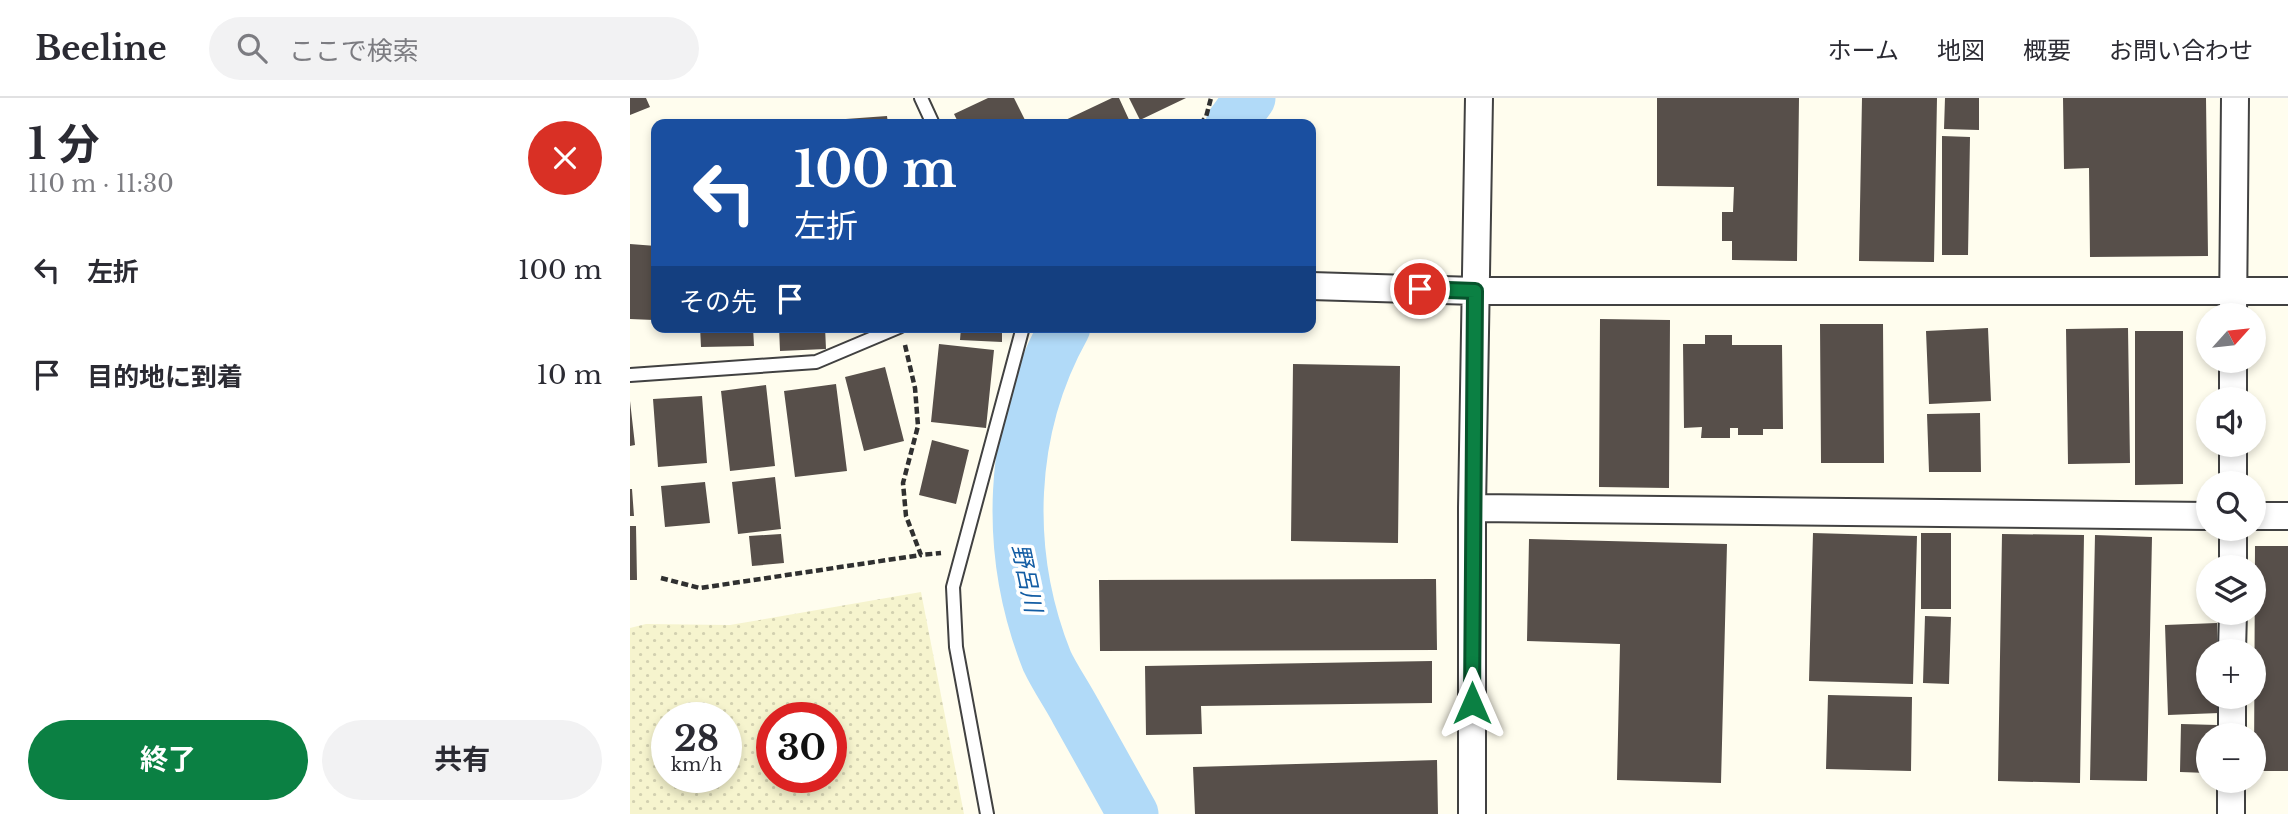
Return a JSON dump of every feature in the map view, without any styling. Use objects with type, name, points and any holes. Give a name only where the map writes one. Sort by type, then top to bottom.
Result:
[{"type":"street","points":[[1472,814],[1472,508],[1479,98]]},
{"type":"street","points":[[2232,303],[2235,98]]},
{"type":"street","points":[[1316,286],[2232,303],[2288,291]]},
{"type":"street","points":[[1472,508],[2196,516]]},
{"type":"street","points":[[2266,516],[2288,516]]},
{"type":"street","points":[[2231,793],[2231,814]]},
{"type":"lane","points":[[921,98],[931,119]]},
{"type":"lane","points":[[630,375],[816,362],[901,333]]},
{"type":"lane","points":[[986,814],[956,647],[953,587],[1021,333]]},
{"type":"path","points":[[1204,119],[1211,98]]},
{"type":"path","points":[[901,333],[915,388],[918,426],[903,483],[906,516],[922,555]]},
{"type":"path","points":[[661,578],[700,588],[963,551]]},
{"type":"shaded area","points":[[921,592],[964,814],[630,814],[630,628],[646,624],[730,625]]},
{"type":"building","points":[[630,98],[646,98],[650,107],[630,115]]},
{"type":"building","points":[[988,98],[1014,98],[1024,119],[956,119],[954,114]]},
{"type":"building","points":[[1112,98],[1119,98],[1129,119],[1068,119]]},
{"type":"building","points":[[1129,98],[1186,98],[1142,119],[1140,119]]},
{"type":"building","points":[[1657,98],[1799,98],[1797,261],[1732,260],[1732,241],[1722,241],[1722,212],[1733,212],[1734,187],[1657,186]]},
{"type":"building","points":[[1862,98],[1937,98],[1934,262],[1859,261]]},
{"type":"building","points":[[1945,98],[1979,98],[1979,130],[1944,129]]},
{"type":"building","points":[[2063,98],[2206,98],[2208,256],[2090,257],[2089,168],[2064,169]]},
{"type":"building","points":[[887,116],[887,119],[846,119]]},
{"type":"building","points":[[1942,136],[1970,137],[1968,255],[1942,255]]},
{"type":"building","points":[[630,244],[651,246],[651,320],[630,319]]},
{"type":"building","points":[[1600,319],[1670,320],[1669,488],[1599,487]]},
{"type":"building","points":[[1820,324],[1883,324],[1884,463],[1821,463]]},
{"type":"building","points":[[1988,328],[1991,401],[1929,404],[1926,331]]},
{"type":"building","points":[[2128,328],[2130,463],[2068,464],[2066,329]]},
{"type":"building","points":[[2135,331],[2183,331],[2183,484],[2135,485]]},
{"type":"building","points":[[700,333],[753,333],[754,346],[701,347]]},
{"type":"building","points":[[779,333],[825,333],[826,349],[780,351]]},
{"type":"building","points":[[961,333],[1002,333],[1002,342],[960,340]]},
{"type":"building","points":[[1705,335],[1732,335],[1732,345],[1782,345],[1783,429],[1763,429],[1763,435],[1738,435],[1738,428],[1730,428],[1730,438],[1701,438],[1702,427],[1684,428],[1683,344],[1705,344]]},
{"type":"building","points":[[939,344],[994,350],[986,428],[931,422]]},
{"type":"building","points":[[1293,364],[1400,366],[1398,543],[1291,541]]},
{"type":"building","points":[[885,367],[904,441],[864,451],[845,377]]},
{"type":"building","points":[[836,384],[847,471],[795,477],[784,391]]},
{"type":"building","points":[[766,385],[775,466],[730,471],[721,391]]},
{"type":"building","points":[[702,396],[707,463],[658,467],[653,399]]},
{"type":"building","points":[[630,401],[635,445],[630,446]]},
{"type":"building","points":[[1980,413],[1981,472],[1929,472],[1927,414]]},
{"type":"building","points":[[932,440],[969,450],[956,504],[919,495]]},
{"type":"building","points":[[775,477],[781,529],[738,534],[732,482]]},
{"type":"building","points":[[705,482],[710,523],[665,527],[661,486]]},
{"type":"building","points":[[632,489],[634,516],[630,516]]},
{"type":"building","points":[[630,526],[636,526],[637,580],[630,580]]},
{"type":"building","points":[[1813,533],[1917,536],[1913,684],[1809,681]]},
{"type":"building","points":[[1921,533],[1951,533],[1951,609],[1921,609]]},
{"type":"building","points":[[781,534],[784,563],[752,566],[749,536]]},
{"type":"building","points":[[2002,534],[2084,535],[2080,783],[1998,781]]},
{"type":"building","points":[[2095,535],[2152,537],[2147,781],[2090,780]]},
{"type":"building","points":[[1529,539],[1727,544],[1721,783],[1617,780],[1620,644],[1527,641]]},
{"type":"building","points":[[2255,546],[2288,546],[2288,771],[2266,771],[2266,723],[2254,723],[2254,709],[2266,709],[2266,639],[2255,639],[2255,625],[2266,625],[2266,555],[2255,555]]},
{"type":"building","points":[[1436,579],[1437,650],[1100,651],[1099,580]]},
{"type":"building","points":[[1925,616],[1951,617],[1949,684],[1923,683]]},
{"type":"building","points":[[2165,625],[2217,625],[2218,639],[2196,639],[2196,709],[2219,709],[2219,713],[2168,715]]},
{"type":"building","points":[[1432,661],[1432,703],[1201,706],[1202,734],[1146,735],[1145,666]]},
{"type":"building","points":[[1828,695],[1912,697],[1911,771],[1826,769]]},
{"type":"building","points":[[2181,724],[2196,724],[2196,773],[2180,772]]},
{"type":"building","points":[[1437,760],[1438,814],[1195,814],[1193,767]]},
{"type":"waterway","name":"野呂川","points":[[1235,119],[1250,98]]},
{"type":"waterway","name":"野呂川","points":[[1062,333],[1046,366],[1032,407],[1023,449],[1018,492],[1024,578],[1033,620],[1047,661],[1133,814]]},
{"type":"route","points":[[1420,289],[1475,291],[1472,703]]}]
